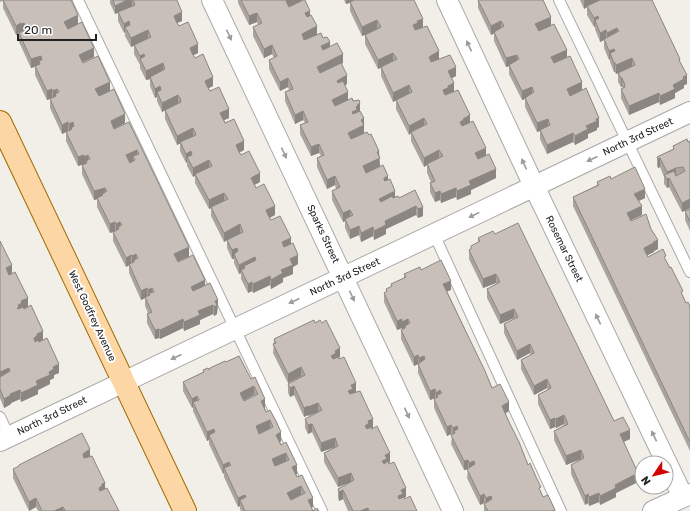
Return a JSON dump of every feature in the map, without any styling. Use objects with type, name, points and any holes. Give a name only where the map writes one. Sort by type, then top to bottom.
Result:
[{"type":"main road","name":"West Godfrey Avenue","points":[[0,122],[185,511]]},
{"type":"street","name":"Sparks Street","points":[[212,0],[452,511]]},
{"type":"street","name":"Rosemar Street","points":[[447,0],[534,186],[687,495]]},
{"type":"street","name":"North 3rd Street","points":[[5,438],[690,112]]},
{"type":"street","points":[[653,511],[687,495]]},
{"type":"lane","points":[[78,0],[322,511]]},
{"type":"lane","points":[[559,0],[690,272]]},
{"type":"lane","points":[[434,234],[561,511]]},
{"type":"lane","points":[[0,417],[5,438]]},
{"type":"building","points":[[3,0],[71,0],[78,15],[64,22],[68,29],[82,22],[94,48],[79,55],[83,63],[98,56],[110,82],[95,89],[99,96],[114,89],[125,114],[111,121],[114,129],[129,122],[189,247],[174,254],[178,262],[193,255],[205,280],[191,287],[193,291],[210,283],[218,300],[215,301],[217,305],[214,307],[213,305],[198,311],[200,315],[184,322],[183,319],[160,330],[155,330],[147,314],[152,312],[145,297],[150,295],[149,293],[154,292],[152,288],[148,290],[147,288],[141,291],[129,264],[138,258],[136,254],[126,258],[113,232],[119,229],[118,227],[122,225],[120,222],[110,224],[97,198],[107,191],[105,188],[94,191],[82,165],[87,163],[86,161],[90,159],[88,155],[78,157],[66,132],[72,129],[71,128],[74,126],[73,122],[69,124],[68,122],[62,125],[50,99],[56,96],[55,94],[59,92],[57,89],[47,91],[35,66],[40,64],[39,61],[42,60],[41,56],[31,59],[19,33],[25,30],[23,28],[26,27],[24,23],[16,26]],"holes":[[[137,150],[139,154],[133,156],[135,160],[130,163],[126,155]]]},
{"type":"building","points":[[113,0],[127,0],[115,6]]},
{"type":"building","points":[[133,0],[177,0],[182,12],[174,16],[176,21],[179,26],[188,22],[198,44],[190,48],[192,53],[195,58],[203,54],[213,77],[205,81],[207,86],[210,91],[219,87],[229,109],[220,113],[225,123],[234,119],[244,141],[236,145],[238,150],[241,155],[249,151],[260,173],[251,178],[256,188],[264,184],[275,206],[266,210],[268,215],[271,220],[280,216],[291,238],[282,242],[284,247],[293,243],[298,255],[290,259],[293,265],[281,270],[283,273],[271,280],[270,276],[253,284],[252,282],[248,284],[241,270],[245,268],[244,266],[256,260],[255,257],[239,265],[234,254],[238,251],[237,248],[232,250],[227,240],[243,232],[240,224],[224,233],[211,207],[228,199],[224,193],[209,200],[195,174],[212,166],[209,160],[193,168],[187,157],[192,155],[191,151],[186,154],[180,142],[196,135],[195,132],[193,128],[177,136],[165,110],[181,102],[180,98],[178,95],[162,103],[157,92],[161,90],[160,86],[155,89],[150,77],[165,69],[163,63],[146,71],[140,59],[145,56],[144,54],[140,56],[134,45],[151,37],[148,30],[131,38],[125,27],[130,25],[129,21],[124,24],[118,12],[135,5]]},
{"type":"building","points":[[241,0],[287,0],[286,1],[289,7],[305,0],[310,11],[305,13],[307,17],[311,15],[317,26],[302,34],[304,40],[321,33],[323,38],[327,37],[330,42],[321,46],[323,50],[337,43],[343,54],[317,67],[320,73],[341,63],[347,75],[337,81],[338,83],[343,81],[348,92],[332,100],[335,106],[352,98],[353,101],[359,100],[360,103],[356,107],[357,110],[352,112],[353,114],[360,111],[364,118],[361,120],[364,125],[348,133],[351,139],[367,132],[369,135],[371,134],[379,151],[377,152],[380,158],[363,166],[366,173],[383,165],[388,176],[384,178],[384,180],[390,179],[395,191],[379,199],[381,202],[392,196],[393,198],[398,196],[399,198],[415,190],[423,207],[418,209],[416,206],[385,221],[386,225],[374,231],[373,227],[361,233],[359,226],[350,230],[345,219],[353,215],[350,210],[343,213],[332,191],[340,187],[335,176],[327,180],[317,158],[324,155],[319,144],[311,147],[300,125],[308,122],[303,111],[295,115],[285,92],[293,89],[291,84],[288,78],[280,82],[269,60],[277,56],[272,45],[264,49],[253,27],[262,23],[257,13],[249,16]]},
{"type":"building","points":[[354,0],[414,0],[423,19],[417,21],[418,23],[413,25],[415,30],[427,26],[439,51],[429,57],[431,62],[450,55],[456,67],[448,71],[454,83],[443,90],[445,95],[458,90],[470,115],[460,122],[462,126],[473,121],[486,148],[475,153],[478,159],[489,154],[496,169],[469,181],[471,185],[457,191],[456,188],[441,194],[440,191],[435,193],[430,183],[435,181],[427,164],[443,156],[439,150],[424,158],[411,132],[427,124],[424,118],[409,126],[396,100],[412,92],[409,85],[393,93],[381,67],[397,59],[393,53],[378,60],[365,35],[381,27],[377,20],[362,27],[350,2]]},
{"type":"building","points":[[478,0],[543,0],[551,17],[535,24],[539,31],[554,24],[567,50],[551,57],[554,63],[570,56],[582,82],[567,89],[570,96],[586,88],[599,118],[596,119],[597,121],[586,126],[588,129],[575,136],[573,133],[547,145],[540,130],[550,125],[548,119],[537,123],[525,98],[534,92],[532,87],[522,91],[509,65],[519,59],[517,55],[506,58],[494,32],[504,26],[501,21],[491,26]]},
{"type":"building","points":[[600,0],[652,0],[687,75],[683,77],[684,79],[673,85],[675,89],[660,96],[659,93],[629,106],[621,89],[625,87],[625,85],[618,73],[635,65],[632,58],[616,65],[614,63],[610,53],[615,51],[614,49],[609,51],[604,39],[619,31],[617,28],[607,33],[606,30],[600,33],[595,20],[599,18],[598,16],[594,18],[587,6]]},
{"type":"building","points":[[687,139],[688,142],[690,141],[690,199],[682,203],[669,178],[667,179],[664,175],[674,171],[676,176],[685,171],[683,167],[667,172],[660,158],[658,159],[657,157],[674,149],[673,146]]},
{"type":"building","points":[[635,167],[645,189],[634,194],[642,206],[627,213],[631,221],[646,214],[651,229],[658,240],[644,248],[645,251],[648,257],[663,249],[666,256],[664,257],[670,268],[671,267],[683,291],[681,292],[686,303],[688,302],[690,307],[690,442],[573,197],[599,185],[597,182],[610,176],[611,179]]},
{"type":"building","points":[[690,209],[690,222],[685,211]]},
{"type":"building","points":[[518,223],[614,421],[623,417],[630,430],[620,434],[634,464],[634,475],[615,485],[616,488],[600,496],[599,493],[589,497],[588,494],[585,496],[571,465],[584,458],[581,450],[566,456],[554,431],[568,424],[564,415],[550,420],[538,395],[551,388],[547,379],[534,386],[521,360],[534,353],[530,344],[517,351],[504,324],[518,317],[514,309],[500,315],[487,289],[500,282],[496,274],[483,279],[469,250],[471,249],[471,246],[480,241],[478,238],[493,231],[495,234]]},
{"type":"building","points":[[0,241],[12,265],[6,268],[9,275],[15,272],[28,298],[21,301],[22,303],[18,305],[19,307],[17,308],[23,307],[24,309],[31,305],[43,331],[37,334],[34,338],[35,342],[38,340],[39,342],[47,338],[59,364],[53,367],[54,369],[49,372],[50,375],[36,381],[38,385],[21,393],[20,390],[10,394],[11,395],[4,399],[0,389],[0,377],[10,371],[9,368],[0,372]]},
{"type":"building","points":[[441,260],[451,281],[443,284],[492,388],[500,384],[509,402],[502,406],[528,465],[530,463],[541,487],[539,488],[543,497],[548,495],[555,510],[488,511],[484,504],[492,499],[491,496],[486,498],[484,494],[480,496],[467,469],[475,464],[474,461],[469,463],[468,460],[464,461],[451,435],[458,429],[457,426],[453,428],[451,425],[447,427],[434,399],[438,397],[437,395],[442,393],[440,390],[436,393],[435,389],[430,391],[418,364],[425,359],[424,356],[419,358],[418,355],[414,357],[401,330],[410,323],[408,319],[402,322],[402,319],[397,321],[384,293],[387,291],[386,289],[392,286],[391,284],[406,277],[404,274],[420,267],[421,270]]},
{"type":"building","points":[[314,320],[315,323],[320,320],[322,323],[326,320],[340,348],[331,356],[333,359],[344,357],[356,383],[351,385],[353,389],[348,391],[350,394],[360,391],[373,419],[368,421],[369,423],[365,426],[367,429],[371,427],[372,429],[377,426],[390,453],[385,455],[387,459],[382,461],[384,464],[388,461],[389,464],[394,462],[406,488],[401,490],[403,494],[398,496],[399,499],[404,497],[405,499],[410,496],[417,511],[369,511],[368,508],[360,511],[353,511],[343,490],[339,492],[338,489],[354,480],[351,473],[338,478],[324,453],[338,446],[335,438],[321,443],[312,424],[308,425],[305,419],[322,410],[318,403],[304,408],[294,386],[290,388],[288,384],[305,375],[301,367],[288,374],[273,344],[276,343],[274,339]]},
{"type":"building","points":[[239,356],[251,379],[255,377],[265,399],[261,401],[266,412],[270,410],[281,432],[276,435],[281,445],[286,442],[297,465],[292,467],[297,477],[302,475],[313,498],[308,500],[313,511],[245,511],[240,500],[246,497],[245,495],[238,498],[224,468],[231,465],[229,462],[223,465],[209,435],[215,432],[214,429],[207,432],[193,402],[199,400],[197,396],[192,399],[183,382],[204,372],[203,370],[208,368],[209,370],[210,368],[225,361],[226,362]],"holes":[[[254,386],[258,394],[244,401],[240,393]],[[270,420],[273,427],[259,434],[256,426]],[[286,453],[289,460],[275,466],[272,459]],[[301,486],[305,493],[291,500],[287,493]]]},
{"type":"building","points":[[82,433],[90,449],[83,454],[84,458],[92,456],[105,483],[99,488],[100,491],[107,488],[119,511],[63,511],[65,510],[63,507],[54,511],[42,511],[36,498],[29,502],[13,469]]}]
